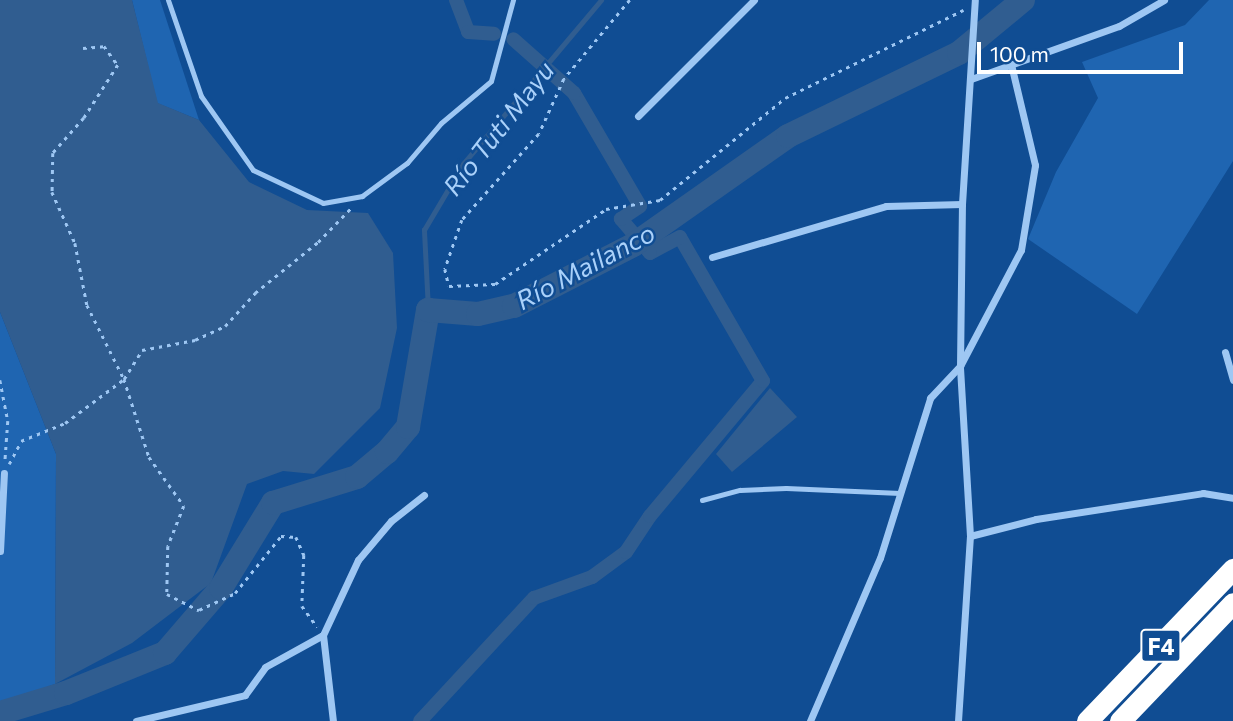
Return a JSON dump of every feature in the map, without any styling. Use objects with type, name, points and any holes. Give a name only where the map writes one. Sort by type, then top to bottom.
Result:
[{"type":"highway","name":"F4","points":[[1087,721],[1233,569]]},
{"type":"highway","name":"F4","points":[[1120,721],[1233,603]]},
{"type":"street","points":[[638,116],[754,0]]},
{"type":"street","points":[[971,79],[1119,26],[1164,0]]},
{"type":"street","points":[[958,721],[970,536],[960,366],[962,204],[975,2]]},
{"type":"street","points":[[810,721],[880,558],[930,398],[960,366],[1021,250],[1035,165],[1011,64]]},
{"type":"street","points":[[712,257],[886,206],[962,204]]},
{"type":"street","points":[[1225,352],[1233,380]]},
{"type":"street","points":[[0,551],[4,473]]},
{"type":"street","points":[[970,536],[1035,519],[1203,493],[1233,498]]},
{"type":"street","points":[[333,721],[323,635],[358,560],[391,521],[424,495]]},
{"type":"street","points":[[136,721],[245,695],[265,667],[323,635]]},
{"type":"lane","points":[[168,0],[201,96],[253,170],[323,203],[362,197],[407,163],[442,123],[491,81],[513,0]]},
{"type":"lane","points":[[702,500],[740,490],[786,488],[900,493]]},
{"type":"path","points":[[631,0],[564,79],[539,134],[462,220],[445,269],[449,286],[495,284],[606,209],[660,200],[785,98],[930,30],[975,2]]},
{"type":"path","points":[[83,48],[104,46],[118,65],[84,118],[53,153],[52,192],[75,243],[87,305],[124,379],[149,457],[184,506],[167,546],[167,594],[199,610],[235,593],[281,536],[296,537],[304,555],[302,606],[323,635]]},
{"type":"path","points":[[4,473],[21,440],[65,423],[124,379],[142,351],[195,340],[225,326],[255,293],[318,242],[362,197]]},
{"type":"path","points":[[0,380],[8,421],[4,473]]},
{"type":"shaded area","points":[[0,0],[132,0],[158,103],[199,120],[249,182],[307,210],[368,213],[393,253],[397,328],[380,408],[314,474],[283,471],[247,484],[211,583],[132,643],[55,684],[56,454],[0,312]]},
{"type":"shaded area","points":[[132,0],[160,0],[199,120],[157,103]]},
{"type":"shaded area","points":[[1209,0],[1233,0],[1233,161],[1137,314],[1028,239],[1056,172],[1098,98],[1082,62],[1185,25]]},
{"type":"shaded area","points":[[0,312],[56,454],[55,684],[0,705]]},
{"type":"shaded area","points":[[770,388],[797,417],[732,472],[716,454]]},
{"type":"waterway","points":[[456,0],[468,32],[494,34]]},
{"type":"waterway","name":"Río Tuti Mayu","points":[[428,310],[424,230],[463,164],[601,0]]},
{"type":"waterway","name":"Río Mailanco","points":[[0,713],[66,693],[165,653],[221,588],[273,503],[357,477],[387,452],[408,427],[428,310],[478,314],[514,306],[633,245],[788,136],[959,53],[1023,0]]},
{"type":"waterway","points":[[420,721],[534,598],[592,577],[626,552],[650,516],[763,381],[680,237],[650,253],[621,219],[640,206],[574,93],[513,39]]}]
